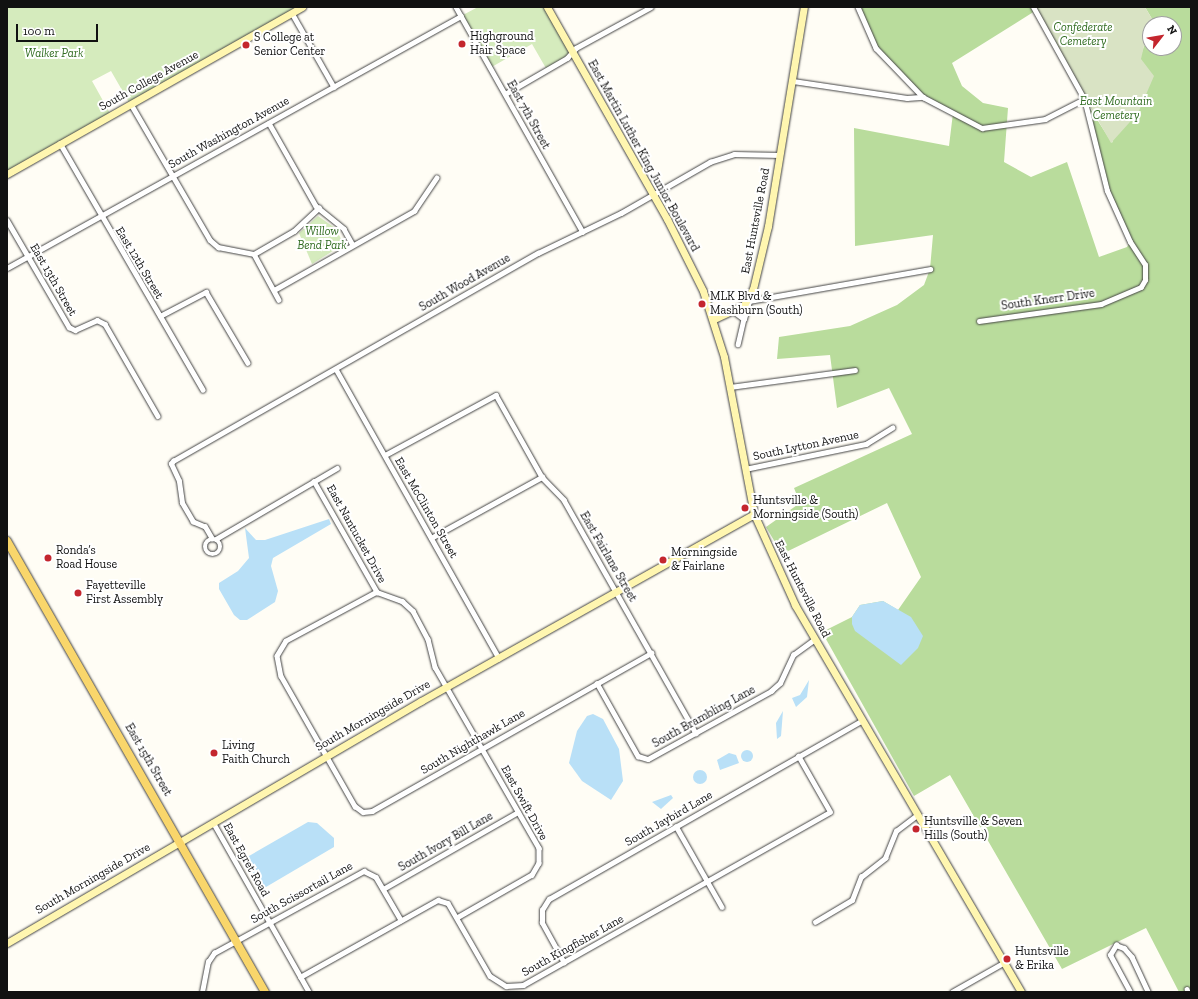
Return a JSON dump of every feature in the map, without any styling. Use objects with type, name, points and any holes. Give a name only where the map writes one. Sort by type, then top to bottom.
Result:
[{"type":"main road","name":"East 15th Street","points":[[7,541],[265,992]]},
{"type":"street","name":"South College Avenue","points":[[7,174],[302,7]]},
{"type":"street","name":"East 7th Street","points":[[456,7],[582,232]]},
{"type":"street","name":"East Martin Luther King Junior Boulevard","points":[[547,7],[686,254],[714,319]]},
{"type":"street","points":[[505,94],[651,7]]},
{"type":"street","name":"East Huntsville Road","points":[[749,301],[768,226],[804,7]]},
{"type":"street","points":[[858,7],[876,48],[922,97],[982,128],[997,128],[1045,119],[1084,99],[1033,7]]},
{"type":"street","points":[[292,13],[334,87]]},
{"type":"street","name":"South Washington Avenue","points":[[7,268],[461,16]]},
{"type":"street","points":[[792,81],[907,98],[922,97]]},
{"type":"street","name":"South Knerr Drive","points":[[979,321],[1101,304],[1141,287],[1146,273],[1145,265],[1130,242],[1107,190],[1084,99]]},
{"type":"street","points":[[131,104],[214,244],[254,254],[294,231],[319,208]]},
{"type":"street","points":[[269,123],[319,208],[344,229],[353,245]]},
{"type":"street","name":"East 12th Street","points":[[60,144],[100,216],[203,390]]},
{"type":"street","name":"South Wood Avenue","points":[[314,481],[214,539],[205,527],[193,522],[182,503],[179,481],[171,464],[538,253],[654,195],[718,158],[734,154],[780,155]]},
{"type":"street","points":[[274,290],[414,211],[436,178]]},
{"type":"street","name":"East 13th Street","points":[[7,220],[69,327],[75,330],[97,320],[105,324],[158,416]]},
{"type":"street","points":[[254,254],[279,300]]},
{"type":"street","points":[[714,319],[749,301],[930,269]]},
{"type":"street","points":[[160,316],[206,292],[248,363]]},
{"type":"street","points":[[738,344],[749,301]]},
{"type":"street","points":[[732,310],[744,320]]},
{"type":"street","name":"East Huntsville Road","points":[[714,319],[730,388],[744,470],[754,514],[814,640],[860,721],[1020,992]]},
{"type":"street","name":"East McClinton Street","points":[[336,369],[499,658]]},
{"type":"street","points":[[730,388],[855,370]]},
{"type":"street","name":"East Fairlane Street","points":[[385,455],[496,395],[542,477],[564,500],[696,733]]},
{"type":"street","name":"South Lytton Avenue","points":[[744,470],[866,444],[892,428]]},
{"type":"street","points":[[314,481],[337,468]]},
{"type":"street","points":[[431,538],[542,477]]},
{"type":"street","name":"East Nantucket Drive","points":[[314,481],[377,592],[402,601],[413,611],[446,687]]},
{"type":"street","name":"South Morningside Drive","points":[[7,943],[446,687],[754,514]]},
{"type":"street","points":[[326,756],[279,670],[279,650],[286,641],[377,592]]},
{"type":"street","name":"South Brambling Lane","points":[[597,683],[634,750],[643,758],[654,757],[771,691],[780,683],[793,655],[814,640]]},
{"type":"street","name":"South Nighthawk Lane","points":[[326,756],[355,806],[368,812],[651,653]]},
{"type":"street","name":"East Swift Drive","points":[[446,687],[538,848],[536,870],[457,918]]},
{"type":"street","name":"South Jaybird Lane","points":[[564,963],[542,923],[546,902],[860,721]]},
{"type":"street","name":"South Kingfisher Lane","points":[[300,977],[438,900],[448,903],[487,971],[500,984],[523,985],[830,812],[798,756]]},
{"type":"street","name":"South Ivory Bill Lane","points":[[383,889],[518,812]]},
{"type":"street","points":[[815,922],[852,900],[861,878],[885,858],[896,831],[916,816]]},
{"type":"street","name":"East Egret Road","points":[[213,822],[309,992]]},
{"type":"street","points":[[676,826],[722,907]]},
{"type":"street","name":"South Scissortail Lane","points":[[202,992],[208,962],[214,953],[364,871],[373,873],[400,920]]},
{"type":"street","points":[[1130,992],[1110,955],[1116,945],[1132,957],[1148,992]]},
{"type":"street","points":[[952,992],[1003,963]]},
{"type":"green space","name":"Walker Park","points":[[7,7],[302,7],[130,104],[111,71],[92,81],[111,115],[7,174]]},
{"type":"green space","points":[[478,7],[547,7],[572,53],[547,70],[532,44],[490,68],[461,16]]},
{"type":"green space","points":[[858,7],[1033,7],[1035,11],[952,63],[962,86],[983,103],[1008,108],[1004,162],[1031,177],[1067,162],[1099,257],[1127,247],[1130,242],[1107,191],[1084,99],[1112,143],[1142,52],[1142,56],[1182,56],[1182,16],[1150,16],[1145,7],[1191,7],[1191,992],[1179,992],[1146,928],[1062,969],[950,775],[914,796],[822,632],[852,617],[860,605],[883,601],[898,610],[921,577],[887,503],[782,554],[766,527],[800,503],[794,488],[912,434],[889,388],[837,408],[830,355],[777,359],[779,337],[850,326],[897,305],[924,285],[930,269],[933,235],[855,246],[854,128],[949,146],[953,113],[923,97],[876,48]]},
{"type":"green space","points":[[1033,7],[1145,7],[1150,16],[1142,16],[1141,59],[1154,76],[1138,113],[1111,143]]},
{"type":"green space","name":"Willow Bend Park","points":[[318,216],[335,228],[344,244],[312,264],[299,233]]},
{"type":"water","points":[[329,519],[331,524],[273,558],[271,566],[278,591],[275,602],[247,620],[240,620],[234,615],[219,589],[219,583],[238,571],[249,558],[245,528],[256,540],[265,540]]},
{"type":"water","points":[[883,601],[911,617],[923,636],[918,648],[901,665],[855,631],[852,624],[852,617],[860,605]]},
{"type":"water","points":[[809,680],[807,697],[796,707],[792,698],[800,695]]},
{"type":"water","points":[[783,711],[781,736],[777,739],[776,723]]},
{"type":"water","points":[[593,714],[603,719],[619,749],[623,781],[611,800],[582,781],[569,763],[577,731],[587,716]]},
{"type":"water","points":[[745,750],[749,750],[753,756],[749,762],[745,762],[741,758],[741,754]]},
{"type":"water","points":[[729,753],[736,755],[739,763],[720,770],[717,760]]},
{"type":"water","points":[[700,770],[705,772],[707,777],[705,782],[700,784],[695,782],[693,777],[695,772]]},
{"type":"water","points":[[671,795],[673,798],[661,809],[652,802]]},
{"type":"water","points":[[308,822],[317,823],[334,838],[334,847],[266,887],[260,887],[248,868],[249,856]]},
{"type":"place","name":"Highground Hair Space","points":[[462,44]]},
{"type":"place","name":"S College at Senior Center","points":[[246,45]]},
{"type":"place","name":"MLK Blvd & Mashburn (South)","points":[[702,304]]},
{"type":"place","name":"Huntsville & Morningside (South)","points":[[745,508]]},
{"type":"place","name":"Ronda’s Road House","points":[[48,558]]},
{"type":"place","name":"Morningside & Fairlane","points":[[663,560]]},
{"type":"place","name":"Fayetteville First Assembly","points":[[78,593]]},
{"type":"place","name":"Living Faith Church","points":[[214,753]]},
{"type":"place","name":"Huntsville & Seven Hills (South)","points":[[916,829]]},
{"type":"place","name":"Huntsville & Erika","points":[[1007,959]]},
{"type":"park label","name":"Confederate Cemetery","points":[[1083,35]]},
{"type":"park label","name":"East Mountain Cemetery","points":[[1116,109]]}]
